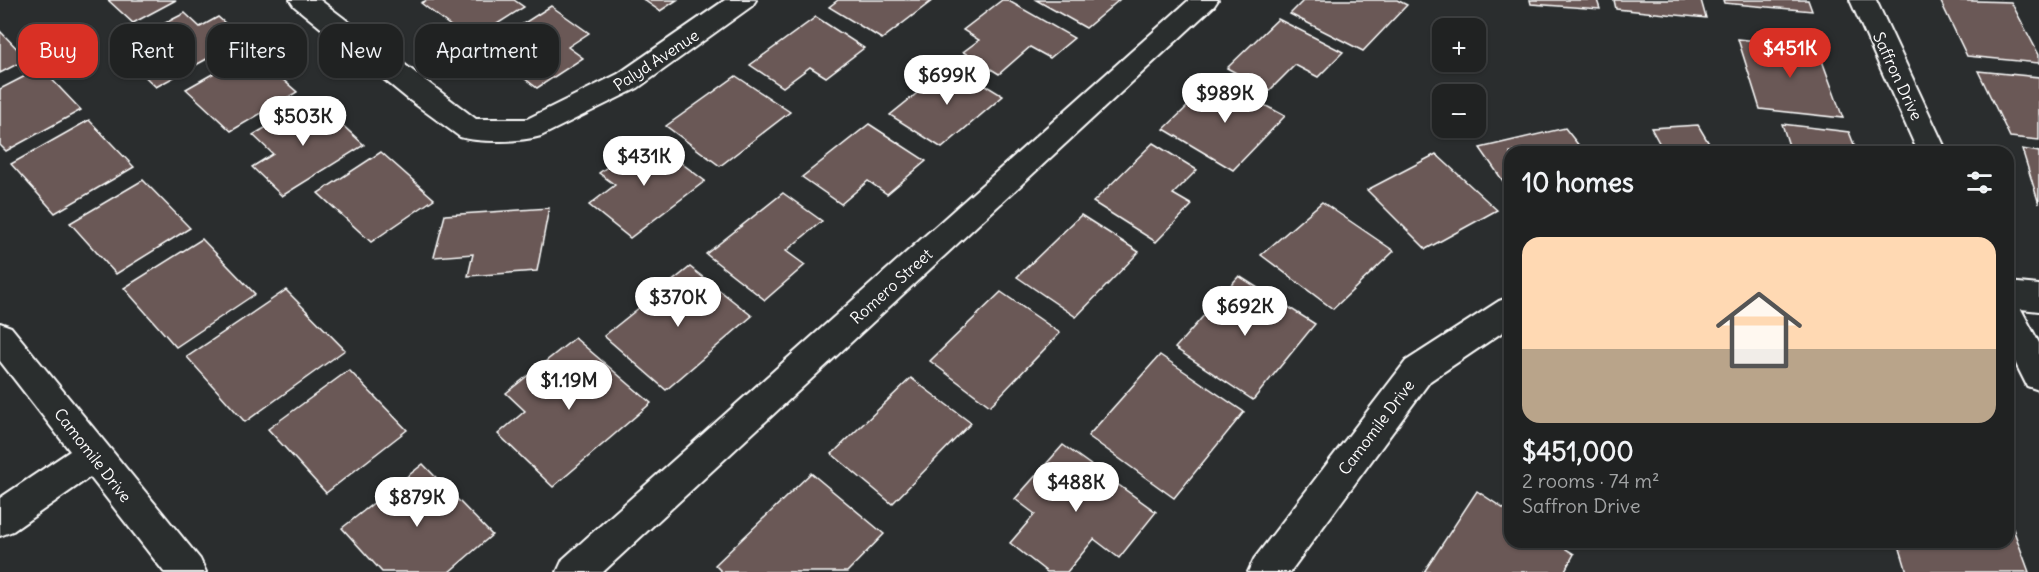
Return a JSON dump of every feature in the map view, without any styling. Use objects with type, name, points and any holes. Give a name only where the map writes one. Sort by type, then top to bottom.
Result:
[{"type":"street","name":"Palyd Avenue","points":[[303,0],[418,92],[470,130],[531,129],[628,81],[743,0]]},
{"type":"street","name":"Romero Street","points":[[576,572],[1205,0]]},
{"type":"street","name":"Saffron Drive","points":[[1863,0],[1929,146]]},
{"type":"street","points":[[2014,296],[2039,298]]},
{"type":"street","name":"Camomile Drive","points":[[1267,572],[1418,371],[1504,314]]},
{"type":"street","points":[[2014,327],[2039,376]]},
{"type":"street","name":"Camomile Drive","points":[[0,337],[187,572]]},
{"type":"street","points":[[0,519],[93,455]]},
{"type":"building","points":[[108,0],[176,0],[133,23]]},
{"type":"building","points":[[427,0],[514,0],[524,7],[497,24],[448,24],[421,3]]},
{"type":"building","points":[[644,0],[677,0],[660,11]]},
{"type":"building","points":[[838,0],[933,0],[882,39],[829,7]]},
{"type":"building","points":[[1002,0],[1007,0],[1074,38],[1050,58],[1030,47],[999,74],[963,52],[979,40],[963,30]]},
{"type":"building","points":[[1036,0],[1119,0],[1086,28]]},
{"type":"building","points":[[1304,0],[1397,0],[1407,5],[1363,51],[1290,14]]},
{"type":"building","points":[[1530,0],[1597,0],[1600,9],[1531,4]]},
{"type":"building","points":[[1614,0],[1701,0],[1706,18],[1616,9]]},
{"type":"building","points":[[1723,0],[1808,0],[1812,11],[1724,3]]},
{"type":"building","points":[[1940,0],[2011,2],[2039,55],[2039,63],[1967,56]]},
{"type":"building","points":[[551,6],[589,33],[568,47],[583,58],[559,74],[559,24],[523,24]]},
{"type":"building","points":[[185,13],[200,27],[218,17],[226,24],[207,24],[207,59],[195,65],[195,24],[163,24]]},
{"type":"building","points":[[816,17],[864,48],[826,77],[810,67],[783,87],[750,65]]},
{"type":"building","points":[[1278,19],[1343,52],[1318,77],[1295,65],[1269,91],[1227,68]]},
{"type":"building","points":[[0,31],[18,50],[18,64],[0,73]]},
{"type":"building","points":[[1738,39],[1817,47],[1843,118],[1760,109]]},
{"type":"building","points":[[952,65],[1003,96],[942,148],[890,115]]},
{"type":"building","points":[[1978,71],[2039,77],[2039,140],[2010,137]]},
{"type":"building","points":[[736,76],[790,112],[720,166],[666,126]]},
{"type":"building","points":[[207,77],[281,78],[297,92],[231,131],[186,89]]},
{"type":"building","points":[[21,78],[51,78],[81,110],[6,151],[0,145],[0,89]]},
{"type":"building","points":[[147,78],[172,78],[156,87]]},
{"type":"building","points":[[524,78],[552,78],[537,88]]},
{"type":"building","points":[[1216,79],[1285,116],[1233,170],[1164,129]]},
{"type":"building","points":[[314,99],[364,145],[282,196],[252,167],[273,154],[253,135]]},
{"type":"building","points":[[89,120],[134,167],[55,213],[11,164]]},
{"type":"building","points":[[869,124],[926,161],[887,194],[868,181],[841,204],[802,177]]},
{"type":"building","points":[[1782,124],[1849,132],[1855,146],[1789,146]]},
{"type":"building","points":[[1698,125],[1710,146],[1661,146],[1651,128]]},
{"type":"building","points":[[1565,128],[1579,146],[1504,146],[1504,182],[1480,148]]},
{"type":"building","points":[[648,138],[705,181],[630,238],[589,205],[615,185],[599,173]]},
{"type":"building","points":[[1153,143],[1197,170],[1173,194],[1192,205],[1156,242],[1093,202]]},
{"type":"building","points":[[2022,149],[2039,152],[2039,204]]},
{"type":"building","points":[[381,152],[434,199],[371,242],[318,193]]},
{"type":"building","points":[[1436,154],[1497,210],[1426,249],[1367,190]]},
{"type":"building","points":[[143,180],[190,228],[116,274],[70,223]]},
{"type":"building","points":[[783,193],[822,221],[786,251],[805,265],[765,300],[706,254]]},
{"type":"building","points":[[1322,202],[1394,251],[1333,309],[1261,255]]},
{"type":"building","points":[[549,208],[537,271],[468,276],[473,254],[434,257],[445,215]]},
{"type":"building","points":[[1081,215],[1139,252],[1076,317],[1017,277]]},
{"type":"building","points":[[202,239],[255,294],[176,347],[124,288]]},
{"type":"building","points":[[690,267],[752,316],[666,390],[604,336]]},
{"type":"building","points":[[1239,276],[1315,324],[1253,400],[1175,348]]},
{"type":"building","points":[[286,290],[345,350],[245,422],[187,357]]},
{"type":"building","points":[[1001,292],[1060,333],[990,406],[930,361]]},
{"type":"building","points":[[575,338],[651,403],[553,487],[498,434],[525,411],[506,393]]},
{"type":"building","points":[[1160,355],[1244,412],[1174,498],[1088,436]]},
{"type":"building","points":[[349,370],[407,430],[326,493],[268,429]]},
{"type":"building","points":[[911,378],[971,423],[892,504],[832,454]]},
{"type":"building","points":[[1063,445],[1156,512],[1119,558],[1094,539],[1067,572],[1047,572],[1010,543],[1035,514],[1015,499]]},
{"type":"building","points":[[423,464],[492,535],[449,572],[382,572],[342,528]]},
{"type":"building","points":[[811,473],[884,534],[847,572],[722,572],[715,565]]},
{"type":"building","points":[[1477,491],[1504,509],[1504,548],[1564,548],[1574,554],[1564,572],[1424,572]]},
{"type":"building","points":[[2014,531],[2029,572],[1907,572],[1900,548],[2014,548]]}]
